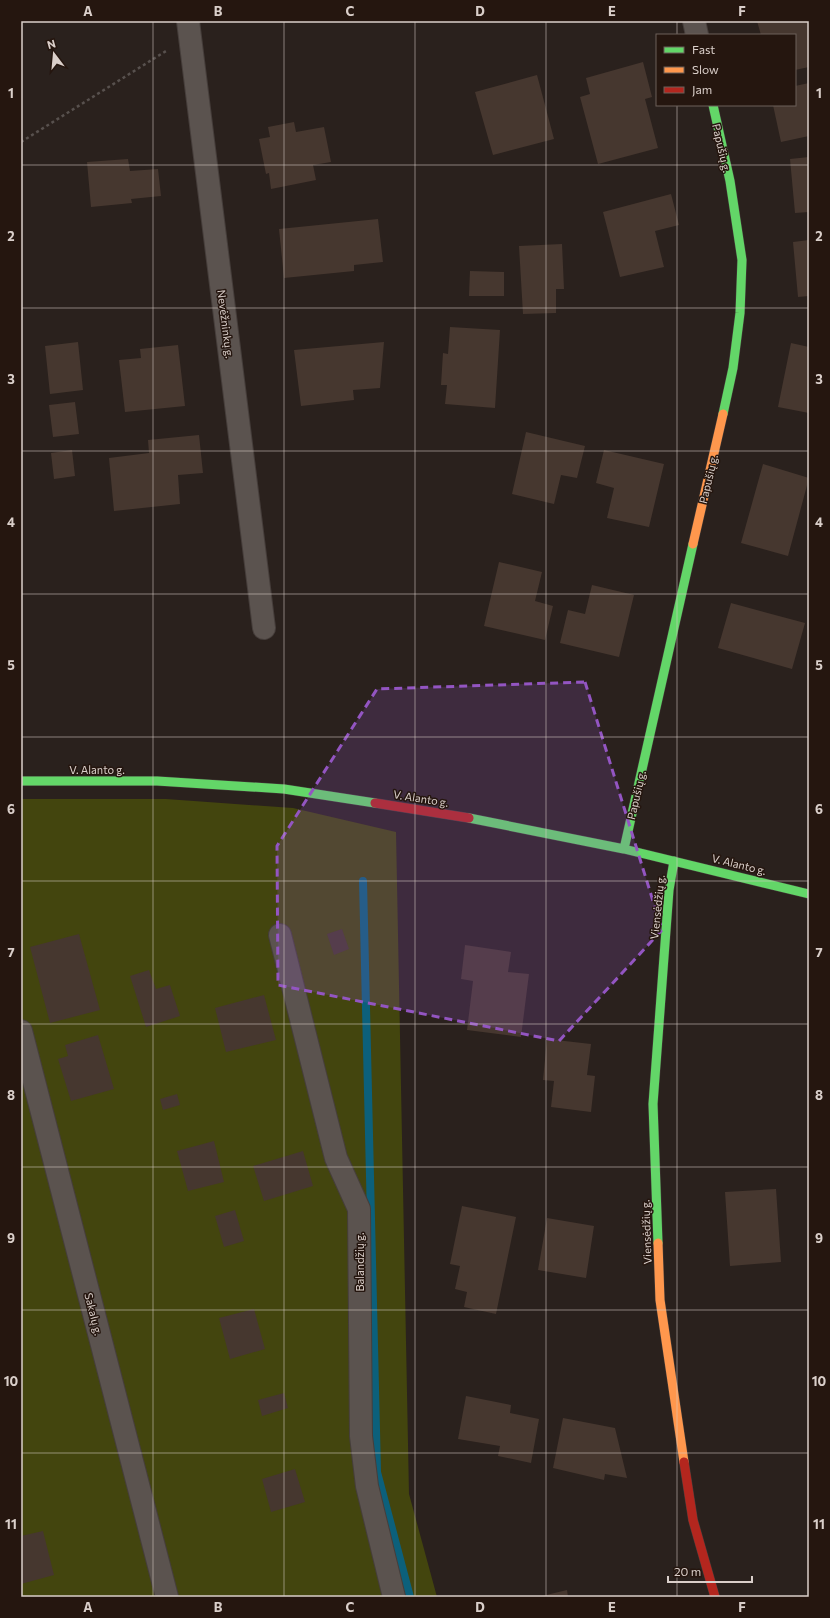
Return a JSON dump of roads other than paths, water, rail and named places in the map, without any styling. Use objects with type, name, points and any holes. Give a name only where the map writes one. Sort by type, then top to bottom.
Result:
[{"type":"street","points":[[694,21],[697,34]]},
{"type":"street","name":"Nevėžninkų g.","points":[[189,28],[264,628]]},
{"type":"street","name":"Papušių g.","points":[[624,849],[732,368],[740,312],[742,260],[730,181],[713,106]]},
{"type":"street","name":"V. Alanto g.","points":[[21,781],[157,781],[284,789],[443,813],[624,849],[809,894]]},
{"type":"street","name":"Viensėdžių g.","points":[[674,861],[669,890],[653,1104],[660,1300],[694,1520],[715,1597]]},
{"type":"street","name":"Balandžių g.","points":[[280,935],[336,1158],[359,1209],[361,1436],[367,1486],[394,1597]]},
{"type":"street","name":"Sakalų g.","points":[[21,1031],[167,1597]]},
{"type":"waterway","points":[[363,881],[377,1472],[410,1597]]}]
